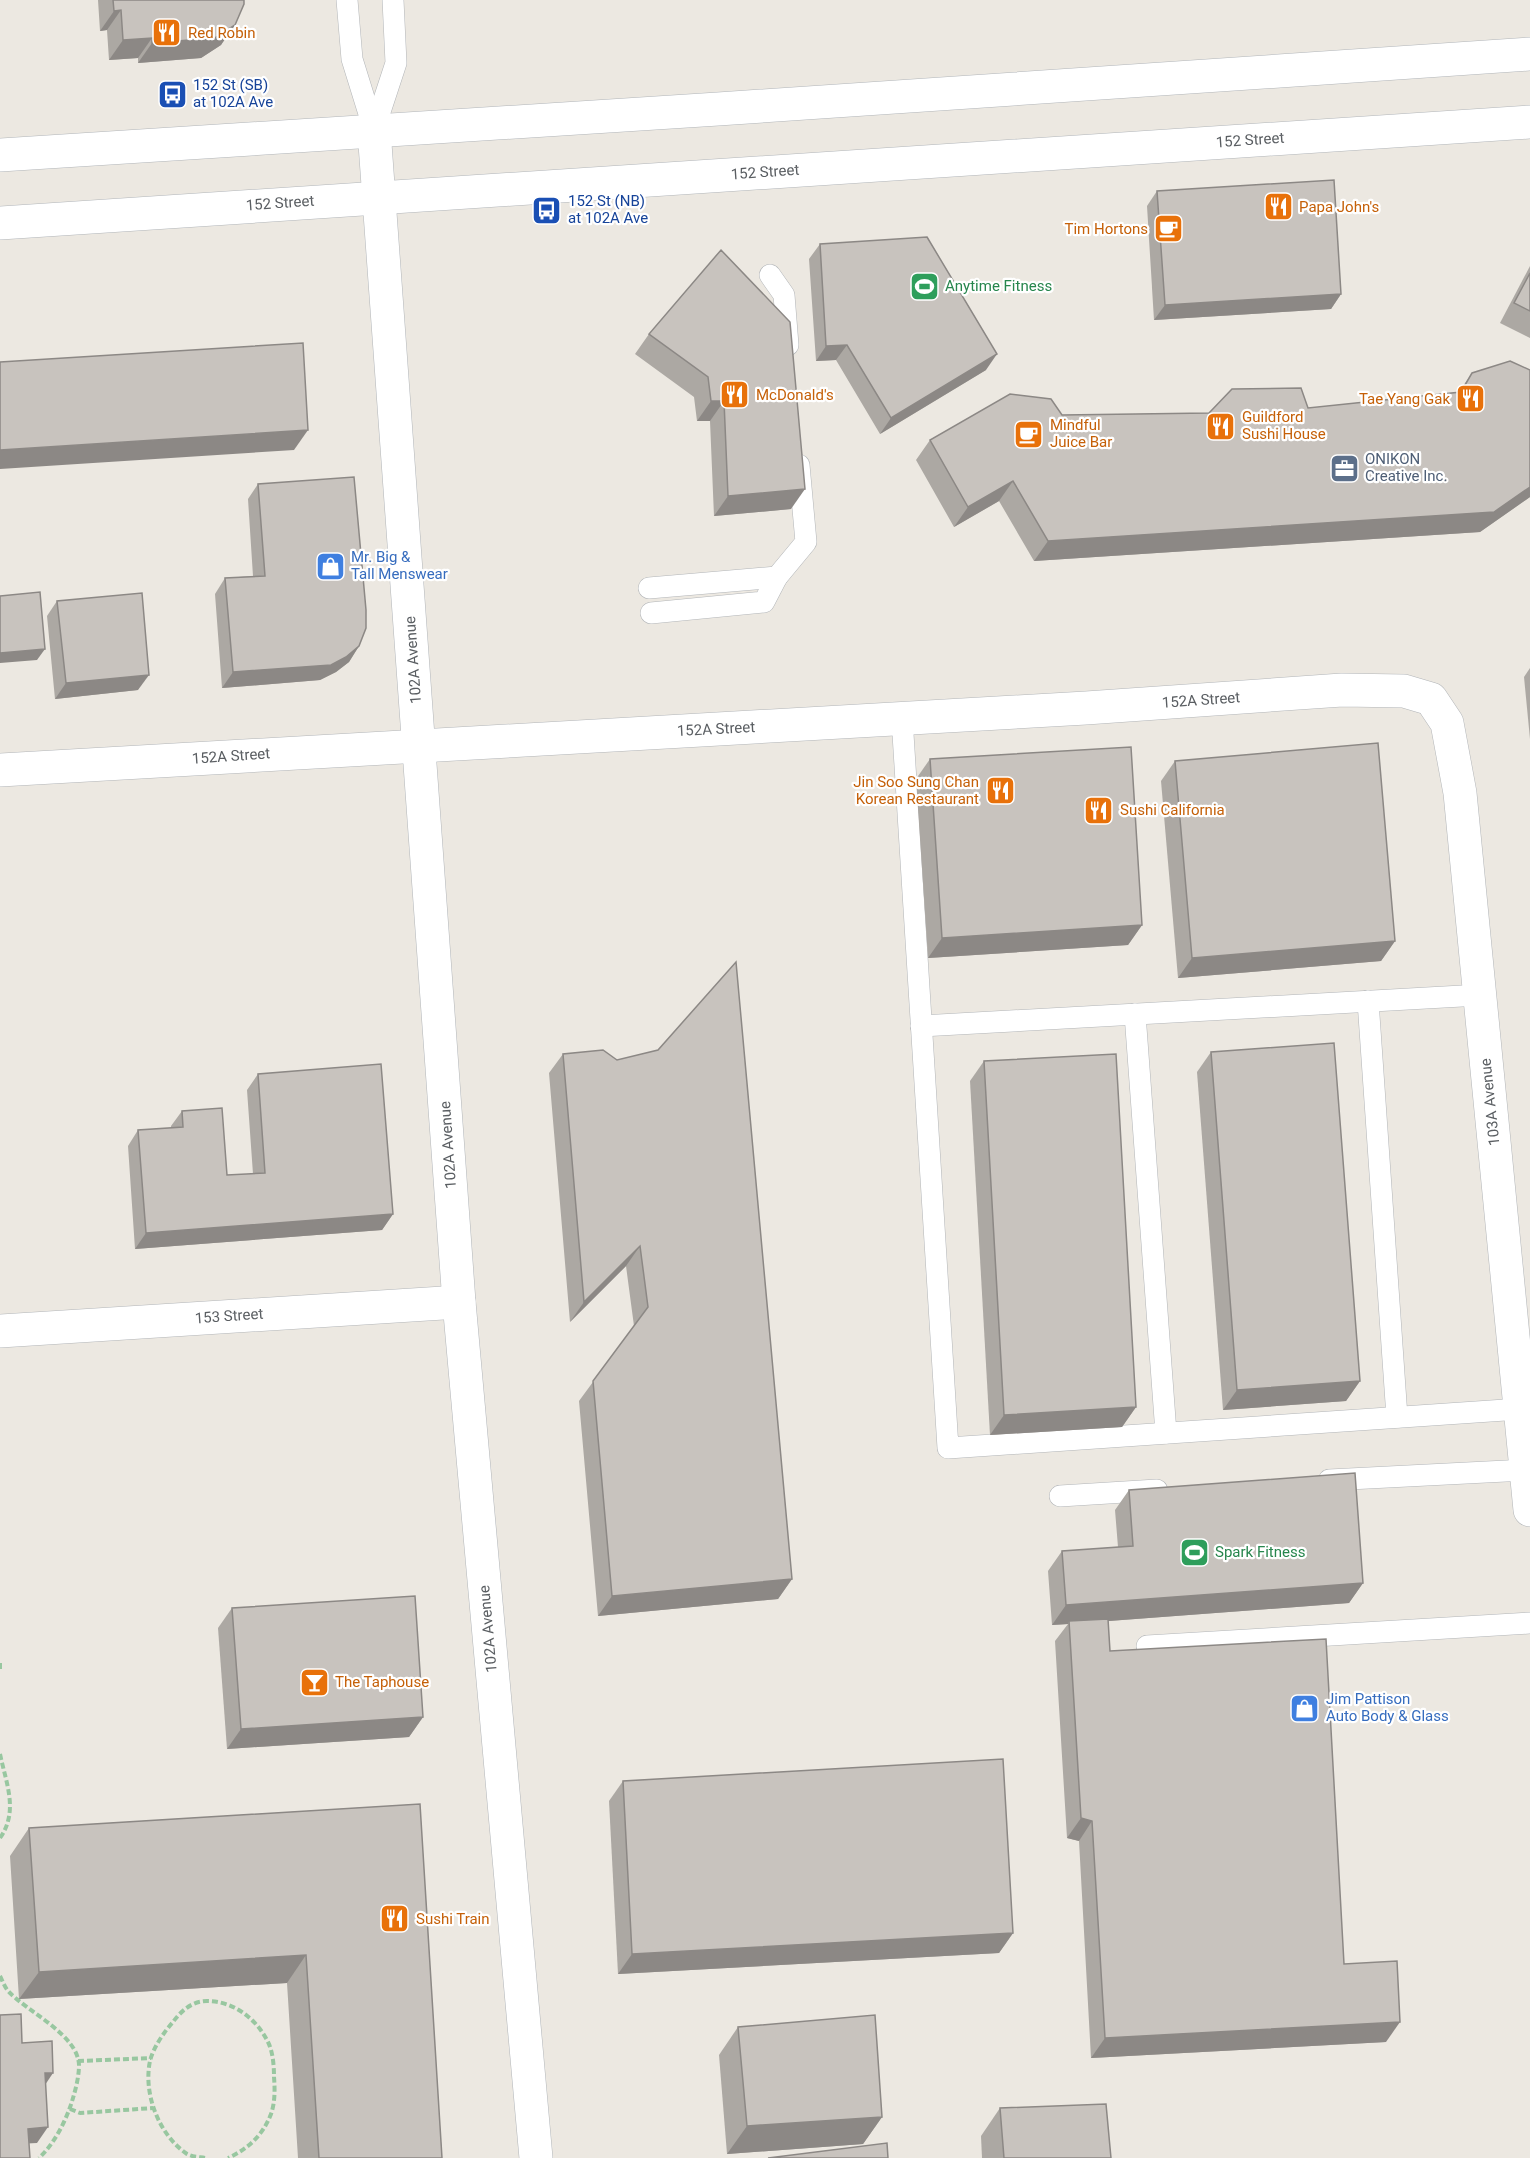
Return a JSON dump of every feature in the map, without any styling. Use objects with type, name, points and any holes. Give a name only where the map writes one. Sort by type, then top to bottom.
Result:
[{"type":"street","points":[[0,155],[718,110],[1530,54]]},
{"type":"street","name":"152 Street","points":[[0,223],[378,196],[1530,122]]},
{"type":"street","name":"102A Avenue","points":[[375,130],[459,1302],[536,2158]]},
{"type":"street","name":"152A Street","points":[[0,770],[1086,708],[1342,690],[1404,691],[1431,699]]},
{"type":"street","name":"103A Avenue","points":[[1431,699],[1448,723],[1460,793],[1530,1510]]},
{"type":"street","name":"153 Street","points":[[0,1330],[459,1302]]},
{"type":"lane","points":[[347,0],[352,59],[375,130]]},
{"type":"lane","points":[[375,130],[396,63],[393,0]]},
{"type":"lane","points":[[770,275],[784,295],[790,366]]},
{"type":"lane","points":[[651,613],[764,602],[777,577],[806,542],[798,448]]},
{"type":"lane","points":[[649,588],[777,577]]},
{"type":"lane","points":[[902,718],[948,1448],[1520,1409]]},
{"type":"lane","points":[[921,1026],[1480,994]]},
{"type":"lane","points":[[1368,1001],[1397,1418]]},
{"type":"lane","points":[[1135,1014],[1166,1433]]},
{"type":"lane","points":[[1308,1481],[1526,1470]]},
{"type":"lane","points":[[1060,1496],[1178,1489]]},
{"type":"lane","points":[[1146,1646],[1530,1623]]},
{"type":"path","points":[[0,1664],[0,1671]]},
{"type":"path","points":[[0,1754],[10,1792],[10,1816],[0,1838]]},
{"type":"path","points":[[0,1976],[7,1990],[61,2035],[74,2049],[78,2061],[76,2087],[70,2109],[59,2132],[39,2158]]},
{"type":"path","points":[[205,2158],[189,2155],[175,2143],[163,2127],[153,2108],[148,2074],[151,2058],[168,2028],[188,2006],[204,2001],[236,2007],[254,2022],[268,2042],[273,2065],[275,2089],[272,2113],[260,2135],[244,2151],[228,2158]]},
{"type":"path","points":[[78,2061],[151,2058]]},
{"type":"path","points":[[70,2109],[80,2113],[153,2108]]},
{"type":"building","points":[[113,0],[244,0],[244,4],[235,25],[215,38],[152,43],[152,38],[123,40],[121,10],[114,11]]},
{"type":"building","points":[[1334,180],[1341,294],[1165,305],[1157,191]]},
{"type":"building","points":[[927,237],[997,354],[891,418],[847,345],[826,346],[820,244]]},
{"type":"building","name":"McDonald's","points":[[721,250],[790,322],[805,489],[728,496],[724,401],[711,401],[708,377],[649,334]]},
{"type":"building","points":[[1530,273],[1530,311],[1514,303]]},
{"type":"building","points":[[303,343],[308,430],[0,450],[0,362]]},
{"type":"building","points":[[1510,361],[1530,370],[1530,487],[1494,512],[1048,541],[1013,481],[968,507],[930,440],[1010,394],[1051,399],[1062,415],[1209,413],[1232,389],[1301,388],[1308,408],[1461,392],[1472,373]]},
{"type":"building","points":[[354,477],[366,610],[366,628],[359,646],[346,657],[331,665],[233,672],[225,578],[265,576],[258,484]]},
{"type":"building","points":[[40,592],[45,649],[0,653],[0,596]]},
{"type":"building","points":[[142,593],[149,675],[66,683],[57,601]]},
{"type":"building","points":[[1378,743],[1395,941],[1192,958],[1175,761]]},
{"type":"building","points":[[1131,747],[1142,925],[942,938],[930,759]]},
{"type":"building","points":[[736,962],[792,1579],[612,1596],[593,1381],[648,1307],[640,1246],[584,1302],[563,1054],[603,1050],[617,1060],[658,1050]]},
{"type":"building","points":[[1334,1043],[1360,1381],[1237,1390],[1211,1052]]},
{"type":"building","points":[[1116,1054],[1136,1407],[1004,1415],[984,1061]]},
{"type":"building","points":[[381,1064],[393,1214],[146,1233],[138,1130],[183,1127],[182,1111],[222,1108],[227,1175],[265,1173],[258,1074]]},
{"type":"building","points":[[1355,1473],[1363,1583],[1066,1605],[1062,1551],[1133,1546],[1129,1490]]},
{"type":"building","name":"The Taphouse","points":[[415,1596],[423,1717],[241,1729],[232,1608]]},
{"type":"building","points":[[1108,1619],[1110,1651],[1326,1639],[1344,1964],[1397,1961],[1400,2022],[1105,2038],[1092,1821],[1081,1818],[1069,1621]]},
{"type":"building","points":[[1003,1759],[1013,1933],[632,1954],[623,1781]]},
{"type":"building","points":[[420,1804],[442,2158],[319,2158],[306,1955],[39,1972],[29,1828]]},
{"type":"building","points":[[21,2014],[22,2043],[52,2041],[53,2073],[45,2073],[48,2127],[28,2129],[30,2158],[0,2158],[0,2015]]},
{"type":"building","points":[[875,2015],[882,2117],[747,2126],[738,2027]]},
{"type":"building","points":[[1106,2104],[1111,2158],[1004,2158],[1000,2108]]},
{"type":"building","points":[[887,2143],[888,2158],[768,2158]]},
{"type":"place","name":"Red Robin","points":[[167,33]]},
{"type":"place","name":"152 St (SB) at 102A Ave","points":[[172,94]]},
{"type":"place","name":"Papa John's","points":[[1278,207]]},
{"type":"place","name":"152 St (NB) at 102A Ave","points":[[547,210]]},
{"type":"place","name":"Tim Hortons","points":[[1169,229]]},
{"type":"place","name":"Anytime Fitness","points":[[924,286]]},
{"type":"place","name":"McDonald's","points":[[735,395]]},
{"type":"place","name":"Tae Yang Gak","points":[[1471,399]]},
{"type":"place","name":"Guildford Sushi House","points":[[1221,426]]},
{"type":"place","name":"Mindful Juice Bar","points":[[1029,434]]},
{"type":"place","name":"ONIKON Creative Inc.","points":[[1344,468]]},
{"type":"place","name":"Mr. Big & Tall Menswear","points":[[330,566]]},
{"type":"place","name":"Jin Soo Sung Chan Korean Restaurant","points":[[1000,791]]},
{"type":"place","name":"Sushi California","points":[[1099,810]]},
{"type":"place","name":"Spark Fitness","points":[[1194,1552]]},
{"type":"place","name":"The Taphouse","points":[[314,1682]]},
{"type":"place","name":"Jim Pattison Auto Body & Glass","points":[[1305,1708]]},
{"type":"place","name":"Sushi Train","points":[[395,1919]]}]
